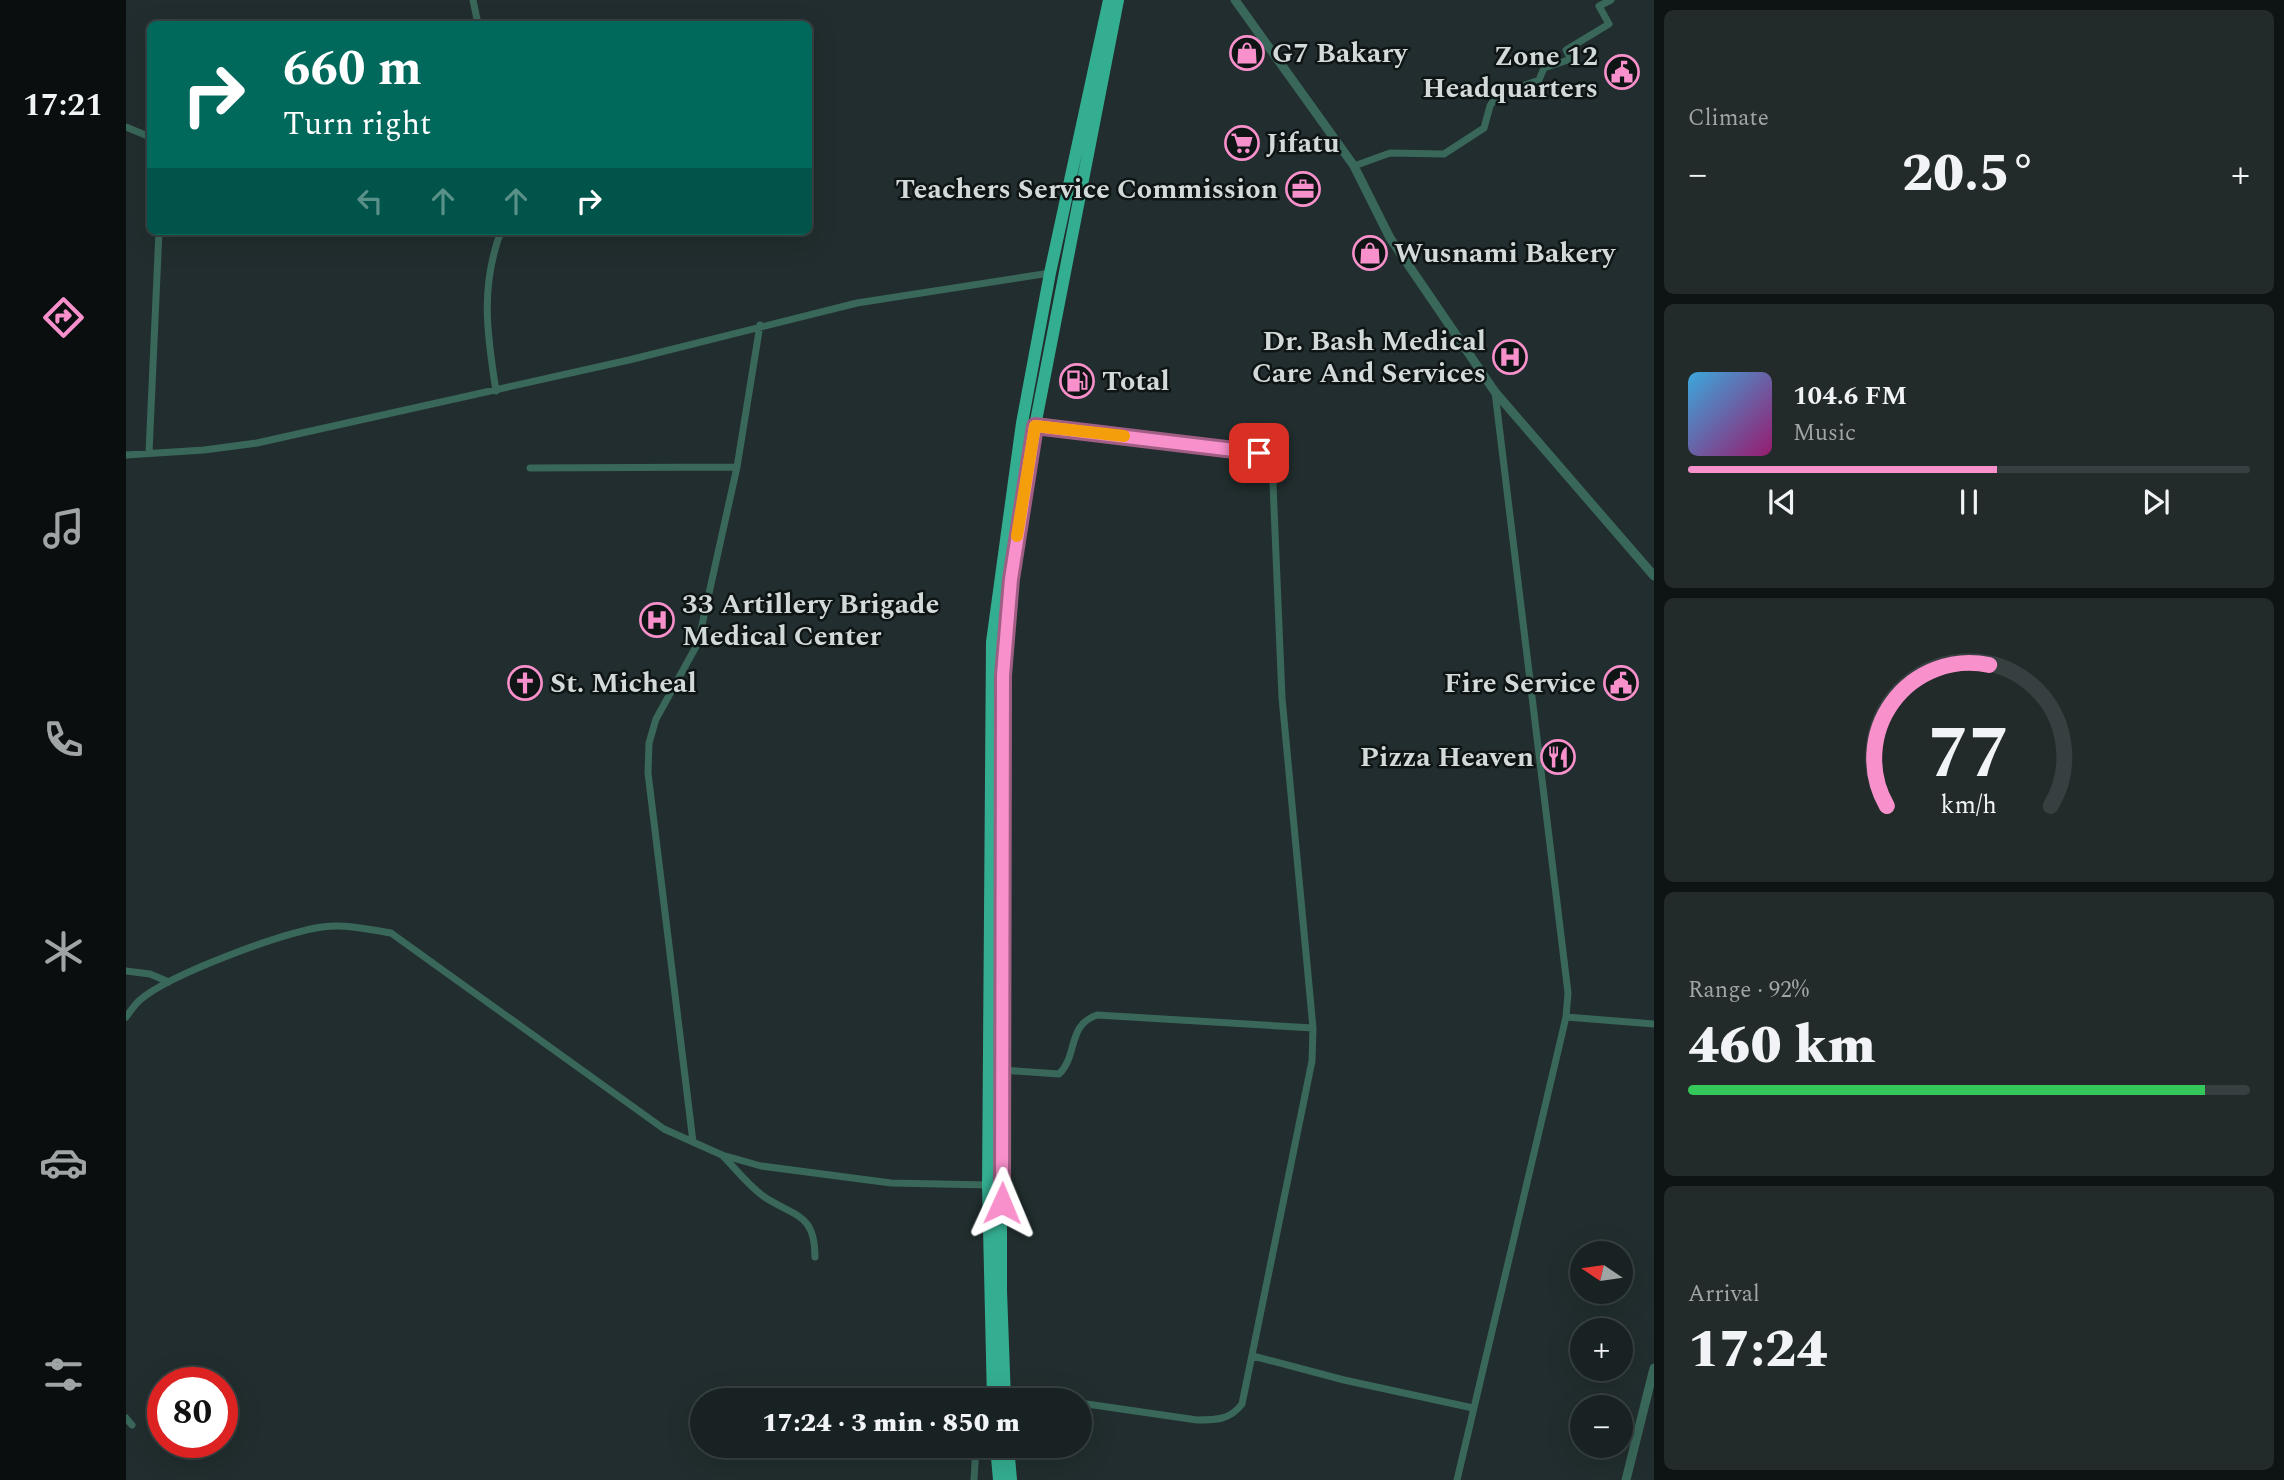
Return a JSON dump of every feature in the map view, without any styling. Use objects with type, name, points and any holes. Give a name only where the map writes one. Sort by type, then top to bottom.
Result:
[{"type":"highway","points":[[996,1306],[988,1185],[996,1016],[995,751],[1006,623],[1028,424],[1050,272],[1109,0]]},
{"type":"highway","points":[[1028,424],[1118,0]]},
{"type":"highway","points":[[996,1016],[1002,1070],[1002,1187],[996,1306],[996,1388]]},
{"type":"highway","points":[[997,1458],[999,1480]]},
{"type":"highway","points":[[1009,1458],[1011,1480]]},
{"type":"street","points":[[473,0],[477,21]]},
{"type":"street","points":[[1235,0],[1354,166],[1390,239],[1495,392],[1654,576]]},
{"type":"street","points":[[1354,166],[1390,153],[1444,154],[1465,142],[1484,128],[1490,106],[1497,95],[1539,80],[1545,68],[1571,59],[1566,50],[1609,24],[1600,6],[1611,0]]},
{"type":"street","points":[[126,127],[147,136]]},
{"type":"street","points":[[149,453],[159,235]]},
{"type":"street","points":[[496,391],[485,322],[488,282],[500,235]]},
{"type":"street","points":[[126,455],[204,450],[257,443],[496,391],[858,303],[1050,272]]},
{"type":"street","points":[[694,1142],[648,773],[649,743],[656,719],[698,643],[737,467],[760,326]]},
{"type":"street","points":[[1457,1480],[1566,1017],[1568,993],[1495,392]]},
{"type":"street","points":[[1028,424],[1259,453],[1272,460],[1282,698],[1313,1028],[1307,1087],[1242,1405],[1234,1414],[1217,1420],[1198,1420],[1092,1405]]},
{"type":"street","points":[[530,468],[737,467]]},
{"type":"street","points":[[126,1017],[139,1001],[169,982],[288,936],[321,927],[350,926],[391,933],[433,960],[601,1086],[664,1129],[722,1155],[761,1166],[891,1183],[1002,1187]]},
{"type":"street","points":[[126,971],[150,974],[169,982]]},
{"type":"street","points":[[1002,1070],[1059,1074],[1066,1064],[1078,1029],[1097,1016],[1313,1028]]},
{"type":"street","points":[[1566,1017],[1654,1024]]},
{"type":"street","points":[[722,1155],[763,1196],[801,1215],[810,1227],[815,1241],[814,1257]]},
{"type":"street","points":[[1253,1356],[1357,1384],[1473,1408]]},
{"type":"street","points":[[1626,1480],[1654,1368]]},
{"type":"street","points":[[974,1480],[975,1458]]},
{"type":"slow traffic","points":[[1017,536],[1035,426],[1124,436]]},
{"type":"place","name":"G7 Bakary","points":[[1247,53]]},
{"type":"place","name":"Zone 12 Headquarters","points":[[1622,72]]},
{"type":"place","name":"Jifatu","points":[[1242,143]]},
{"type":"place","name":"Teachers Service Commission","points":[[1303,189]]},
{"type":"place","name":"Wusnami Bakery","points":[[1370,253]]},
{"type":"place","name":"Dr. Bash Medical Care And Services","points":[[1510,357]]},
{"type":"place","name":"Total","points":[[1077,381]]},
{"type":"place","name":"33 Artillery Brigade Medical Center","points":[[657,620]]},
{"type":"place","name":"St. Micheal","points":[[525,683]]},
{"type":"place","name":"Fire Service","points":[[1621,683]]},
{"type":"place","name":"Pizza Heaven","points":[[1558,757]]},
{"type":"route","points":[[1002,1203],[1003,675],[1011,579],[1035,426],[1259,453]]}]
